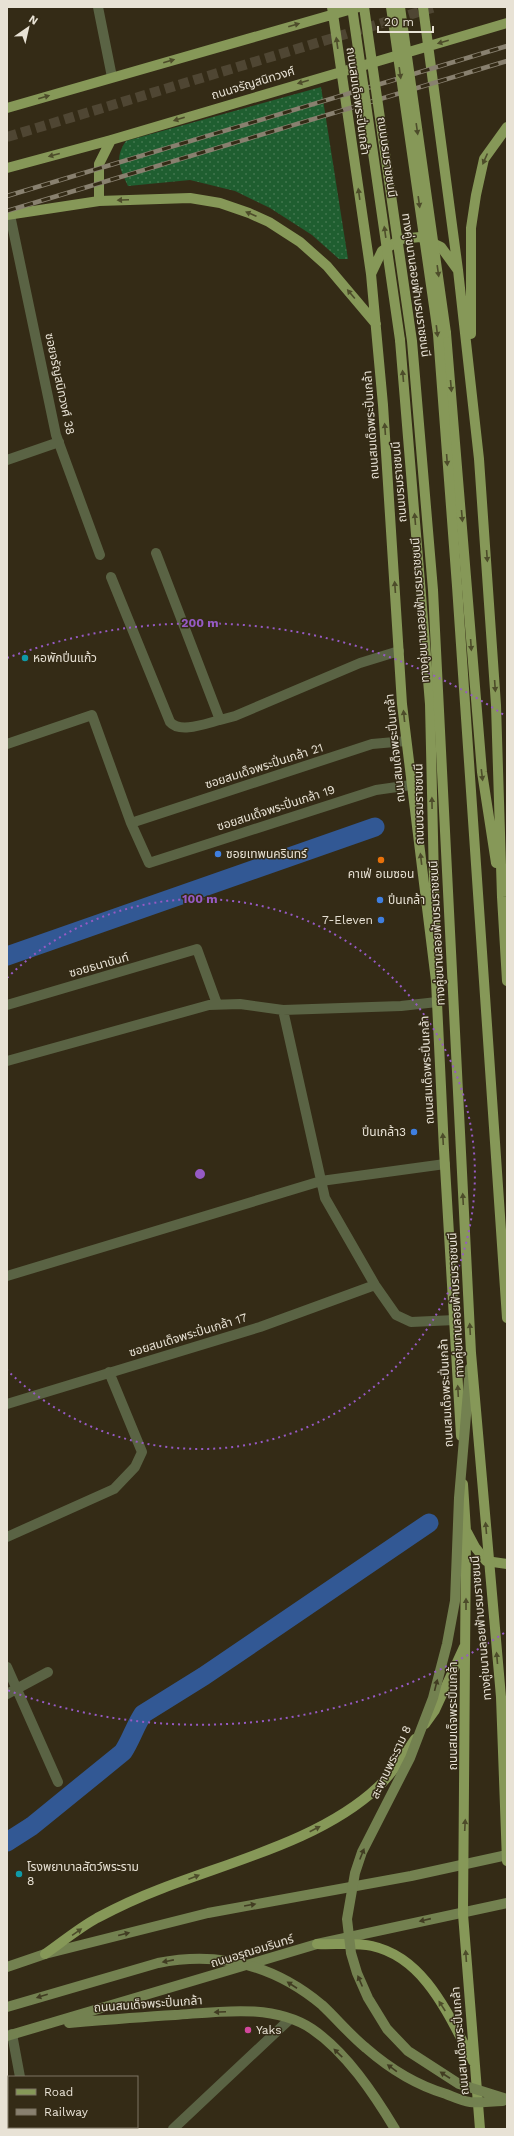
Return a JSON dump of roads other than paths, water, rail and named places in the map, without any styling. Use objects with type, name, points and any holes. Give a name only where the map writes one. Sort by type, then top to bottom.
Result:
[{"type":"main road","name":"ถนนบรมราชชนนี","points":[[352,7],[400,340],[430,704],[436,982]]},
{"type":"main road","points":[[7,108],[332,11],[359,7]]},
{"type":"main road","name":"ทางคู่ขนานลอยฟ้าบรมราชชนนี","points":[[364,7],[412,341],[433,590],[471,1353],[501,1697],[507,1861]]},
{"type":"main road","name":"ทางคู่ขนานลอยฟ้าบรมราชชนนี","points":[[390,7],[438,334],[458,594],[507,1318]]},
{"type":"main road","points":[[400,7],[446,333],[482,772],[502,897],[507,981]]},
{"type":"main road","points":[[423,7],[471,378],[485,530],[504,858],[502,897]]},
{"type":"main road","name":"ถนนสมเด็จพระปิ่นเกล้า","points":[[332,11],[371,274],[376,324],[406,741],[436,982],[466,1531],[465,1811],[462,1864],[464,1914],[480,2129]]},
{"type":"main road","name":"ถนนจรัญสนิทวงศ์","points":[[7,168],[111,140],[340,71],[507,23]]},
{"type":"main road","points":[[471,378],[471,228],[484,160],[507,127]]},
{"type":"main road","points":[[99,201],[99,164],[111,140]]},
{"type":"main road","points":[[9,215],[99,201],[190,198],[220,203],[249,213],[273,224],[300,242],[327,266],[376,324]]},
{"type":"main road","points":[[371,274],[382,251],[401,239],[420,237],[442,247],[458,270]]},
{"type":"main road","name":"สะพานพระราม 8","points":[[471,1353],[459,1498],[455,1601],[447,1644],[433,1698],[410,1758],[376,1822],[355,1873],[347,1919],[351,1953],[357,1973],[368,1998],[387,2029],[408,2051],[459,2084],[507,2100]]},
{"type":"main road","points":[[466,1531],[475,1547],[486,1561],[507,1564]]},
{"type":"main road","points":[[45,1954],[103,1916],[157,1890],[302,1836],[343,1814],[362,1801],[379,1786],[402,1758],[435,1710],[466,1643]]},
{"type":"main road","points":[[7,1967],[45,1954],[208,1913],[412,1876],[507,1855]]},
{"type":"main road","name":"ถนนอรุณอมรินทร์","points":[[9,2035],[317,1944],[434,1918],[464,1914],[507,1904]]},
{"type":"main road","points":[[317,1944],[370,1946],[386,1950],[410,1964],[421,1974],[445,2010],[475,2065]]},
{"type":"main road","points":[[7,2007],[172,1961],[197,1958],[242,1963],[262,1969],[285,1980],[305,1993],[322,2005],[365,2048],[394,2070],[424,2087],[470,2102],[507,2100]]},
{"type":"main road","name":"ถนนสมเด็จพระปิ่นเกล้า","points":[[45,2024],[234,2012],[265,2014],[290,2019],[312,2029],[352,2067],[395,2129]]},
{"type":"street","points":[[98,7],[112,77]]},
{"type":"street","name":"ซอยจรัญสนิทวงศ์ 38","points":[[9,215],[59,442],[100,555]]},
{"type":"street","points":[[7,460],[59,442]]},
{"type":"street","points":[[156,553],[220,720]]},
{"type":"street","points":[[110,577],[170,722],[176,727],[183,728],[235,716],[360,663],[399,651]]},
{"type":"street","points":[[7,744],[92,715],[131,823]]},
{"type":"street","name":"ซอยสมเด็จพระปิ่นเกล้า 21","points":[[131,823],[372,744],[406,741]]},
{"type":"street","name":"ซอยสมเด็จพระปิ่นเกล้า 19","points":[[131,823],[149,863],[376,790],[411,785]]},
{"type":"street","name":"ซอยธนานันท์","points":[[7,1005],[197,949],[217,1004]]},
{"type":"street","points":[[7,1062],[209,1005],[240,1004],[283,1010],[401,1006],[437,1002]]},
{"type":"street","points":[[283,1010],[325,1198],[375,1285],[396,1315],[411,1322],[455,1320]]},
{"type":"street","points":[[7,1276],[321,1181],[445,1164]]},
{"type":"street","name":"ซอยสมเด็จพระปิ่นเกล้า 17","points":[[7,1404],[260,1327],[375,1285]]},
{"type":"street","points":[[7,1537],[114,1489],[135,1467],[142,1452],[109,1372]]},
{"type":"street","points":[[7,1667],[12,1692],[58,1782]]},
{"type":"street","points":[[12,1692],[48,1672]]},
{"type":"street","points":[[173,2129],[290,2019]]},
{"type":"street","points":[[9,2035],[20,2076]]},
{"type":"waterway","points":[[7,956],[375,827]]},
{"type":"waterway","points":[[7,1842],[32,1826],[123,1752],[143,1714],[204,1676],[429,1523]]},
{"type":"tunnel","points":[[7,137],[435,7]]},
{"type":"railway","points":[[7,196],[507,46]]},
{"type":"railway","points":[[7,211],[507,61]]},
{"type":"place","name":"หอพักปิ่นแก้ว","points":[[25,658]]},
{"type":"place","name":"ซอยเทพนครินทร์","points":[[218,854]]},
{"type":"place","name":"คาเฟ่ อเมซอน","points":[[381,860]]},
{"type":"place","name":"ปิ่นเกล้า","points":[[380,900]]},
{"type":"place","name":"7-Eleven","points":[[381,920]]},
{"type":"place","name":"ปิ่นเกล้า3","points":[[414,1132]]},
{"type":"place","name":"โรงพยาบาลสัตว์พระราม 8","points":[[19,1874]]},
{"type":"place","name":"Yaks","points":[[248,2030]]}]
